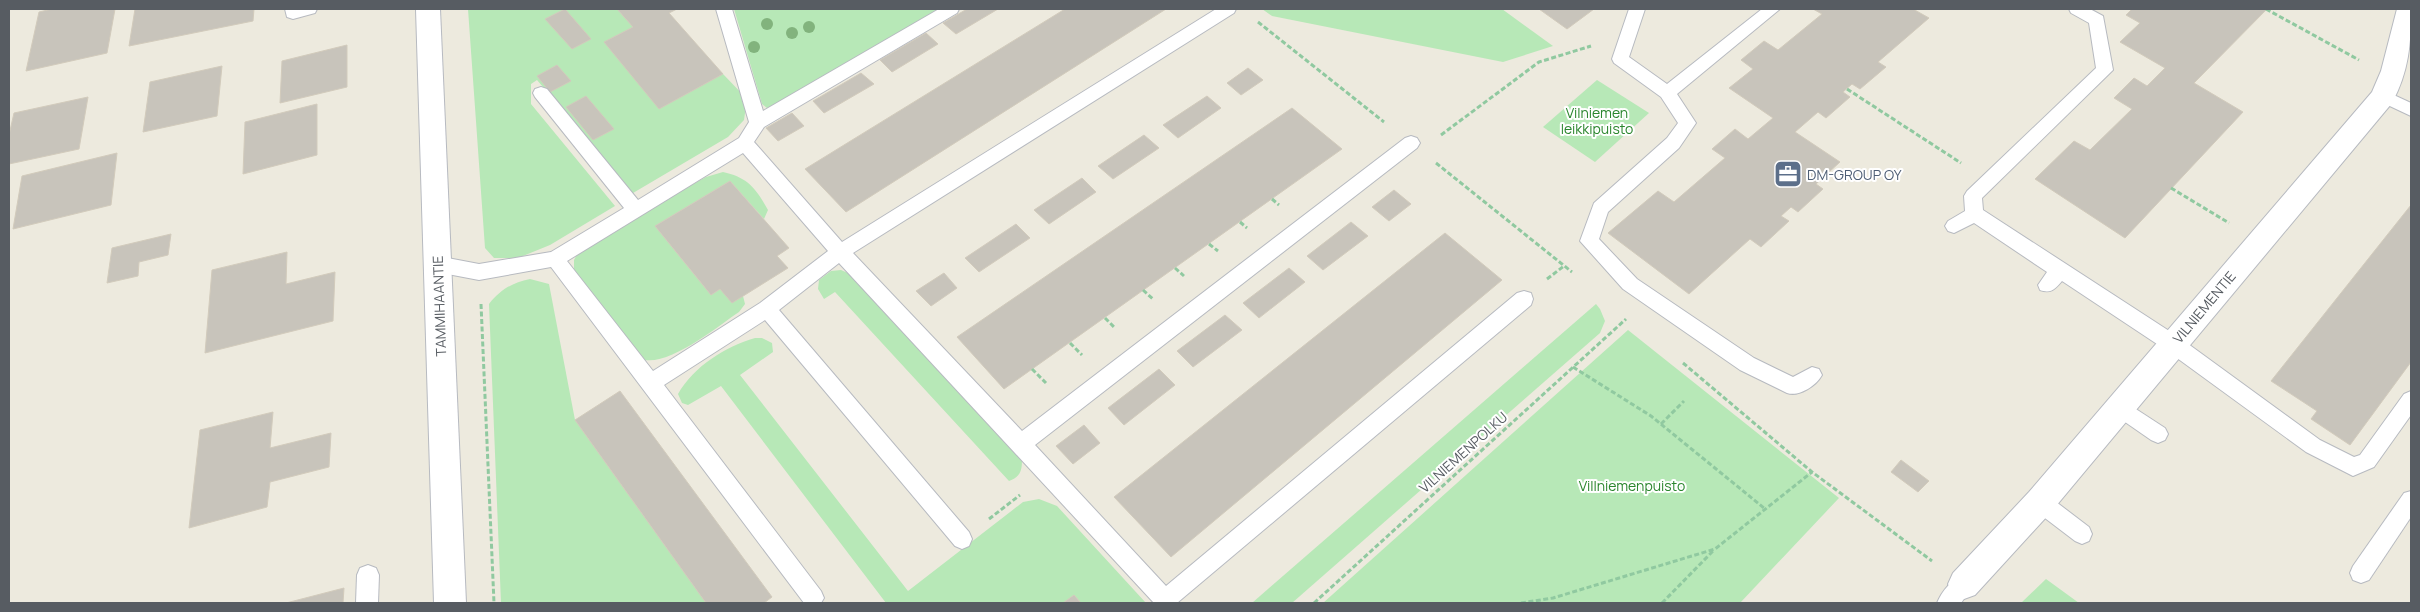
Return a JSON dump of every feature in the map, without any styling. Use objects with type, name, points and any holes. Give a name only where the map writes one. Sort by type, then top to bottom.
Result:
[{"type":"street","name":"TAMMIHAANTIE","points":[[428,9],[450,603]]},
{"type":"street","name":"VILNIEMENTIE","points":[[1956,594],[2040,502],[2383,96],[2393,71],[2409,9]]},
{"type":"lane","points":[[293,9],[293,13],[309,9]]},
{"type":"lane","points":[[724,9],[758,122]]},
{"type":"lane","points":[[437,264],[479,272],[555,259],[745,143],[758,122],[951,9]]},
{"type":"lane","points":[[651,383],[767,309],[840,252],[1228,9]]},
{"type":"lane","points":[[1637,9],[1620,59],[1667,93],[1687,123],[1673,143],[1600,208],[1589,241],[1630,284],[1747,364],[1794,387],[1812,375]]},
{"type":"lane","points":[[1667,93],[1772,9]]},
{"type":"lane","points":[[1974,214],[1973,196],[2105,70],[2103,14],[2077,9]]},
{"type":"lane","points":[[542,93],[636,210]]},
{"type":"lane","points":[[2383,96],[2411,110]]},
{"type":"lane","points":[[745,143],[840,252],[1165,600],[1524,299]]},
{"type":"lane","points":[[1021,444],[1411,144]]},
{"type":"lane","points":[[1954,226],[1974,214]]},
{"type":"lane","points":[[1974,214],[2173,344],[2313,446],[2353,467],[2367,461],[2411,400]]},
{"type":"lane","points":[[555,259],[813,598]]},
{"type":"lane","points":[[2047,285],[2060,270]]},
{"type":"lane","points":[[767,309],[962,539]]},
{"type":"lane","points":[[2119,407],[2158,434]]},
{"type":"lane","points":[[2361,573],[2411,500]]},
{"type":"lane","points":[[2040,502],[2082,534]]},
{"type":"lane","points":[[367,603],[368,575]]},
{"type":"path","points":[[2266,9],[2360,60]]},
{"type":"path","points":[[1436,139],[1539,62],[1628,34]]},
{"type":"path","points":[[1846,89],[1988,181]]},
{"type":"path","points":[[2171,188],[2230,223]]},
{"type":"path","name":"VILNIEMENPOLKU","points":[[1314,603],[1628,317]]},
{"type":"path","points":[[1573,367],[1660,424],[1764,508]]},
{"type":"path","points":[[1660,424],[1684,401]]},
{"type":"path","points":[[1662,603],[1715,549],[1764,508],[1812,472]]},
{"type":"path","points":[[962,539],[1048,474]]},
{"type":"path","points":[[1521,603],[1553,598],[1715,549]]},
{"type":"green space","points":[[468,9],[617,9],[633,27],[605,42],[659,108],[723,74],[747,99],[744,120],[728,137],[633,193],[537,80],[531,84],[531,104],[615,206],[550,245],[518,258],[494,258],[485,248]]},
{"type":"green space","points":[[734,9],[944,9],[778,106],[767,108],[762,104]]},
{"type":"green space","points":[[1262,9],[1502,9],[1553,46],[1503,62],[1272,16]]},
{"type":"green space","name":"Vilniemen leikkipuisto","points":[[1597,80],[1649,113],[1595,162],[1543,127]]},
{"type":"green space","points":[[723,172],[745,180],[755,190],[768,210],[764,219],[730,181],[655,226],[711,295],[720,289],[743,296],[745,304],[739,312],[718,327],[676,353],[650,360],[639,358],[583,284],[574,269],[574,260],[580,249],[641,212],[706,177]]},
{"type":"green space","points":[[841,270],[850,274],[1022,457],[1021,469],[1017,477],[1009,481],[835,292],[824,299],[818,289],[819,280],[831,271]]},
{"type":"green space","points":[[530,279],[549,284],[575,420],[706,603],[501,603],[489,304],[507,287]]},
{"type":"green space","points":[[1596,304],[1605,321],[1600,333],[1292,603],[1252,603]]},
{"type":"green space","name":"Villniemenpuisto","points":[[1628,330],[1839,498],[1740,603],[1323,603]]},
{"type":"green space","points":[[755,338],[762,338],[772,343],[773,352],[740,375],[908,591],[1023,502],[1039,499],[1057,506],[1146,603],[1081,603],[1074,595],[1063,603],[886,603],[721,386],[688,405],[682,403],[678,394],[701,366],[722,352]]},
{"type":"green space","points":[[2046,579],[2079,603],[2021,603]]},
{"type":"building","points":[[52,9],[115,9],[107,53],[26,71],[39,12]]},
{"type":"building","points":[[135,9],[254,9],[253,21],[129,46]]},
{"type":"building","points":[[565,9],[591,39],[572,49],[545,19]]},
{"type":"building","points":[[617,9],[677,9],[669,13],[723,74],[659,109],[604,42],[633,27]]},
{"type":"building","points":[[967,9],[998,9],[956,34],[943,23]]},
{"type":"building","points":[[1065,9],[1166,9],[846,212],[805,169]]},
{"type":"building","points":[[1539,9],[1594,9],[1567,29]]},
{"type":"building","points":[[1813,9],[1913,9],[1929,18],[1878,62],[1886,67],[1860,89],[1852,84],[1843,92],[1850,97],[1826,118],[1818,112],[1795,132],[1840,162],[1816,184],[1823,189],[1798,212],[1791,207],[1781,216],[1789,221],[1761,247],[1750,239],[1689,294],[1608,233],[1658,191],[1674,202],[1725,158],[1712,149],[1735,129],[1748,139],[1773,118],[1729,88],[1753,69],[1741,60],[1764,41],[1778,50],[1822,14]]},
{"type":"building","points":[[2132,9],[2267,9],[2194,83],[2243,112],[2125,238],[2035,179],[2074,141],[2090,150],[2132,109],[2114,98],[2134,78],[2147,86],[2165,68],[2120,42],[2140,23],[2126,15]]},
{"type":"building","points":[[926,33],[938,44],[892,72],[880,60]]},
{"type":"building","points":[[347,45],[347,87],[280,103],[282,61]]},
{"type":"building","points":[[557,65],[571,81],[550,92],[537,76]]},
{"type":"building","points":[[222,66],[217,116],[143,132],[150,82]]},
{"type":"building","points":[[1248,68],[1263,80],[1241,95],[1227,83]]},
{"type":"building","points":[[861,73],[874,84],[824,113],[813,101]]},
{"type":"building","points":[[586,96],[614,129],[593,140],[566,107]]},
{"type":"building","points":[[1207,96],[1221,108],[1178,138],[1163,125]]},
{"type":"building","points":[[88,97],[79,149],[9,164],[9,135],[14,113]]},
{"type":"building","points":[[317,104],[317,155],[243,174],[245,122]]},
{"type":"building","points":[[1292,108],[1342,149],[1004,389],[957,337]]},
{"type":"building","points":[[792,113],[804,126],[778,141],[766,128]]},
{"type":"building","points":[[1144,135],[1159,148],[1113,179],[1098,166]]},
{"type":"building","points":[[117,153],[111,205],[13,229],[22,176]]},
{"type":"building","points":[[1082,178],[1096,192],[1049,224],[1034,210]]},
{"type":"building","points":[[730,181],[789,248],[777,256],[788,268],[732,303],[720,289],[711,295],[655,226]]},
{"type":"building","points":[[1394,190],[1411,204],[1389,221],[1372,207]]},
{"type":"building","points":[[2411,205],[2411,362],[2350,445],[2311,419],[2317,411],[2271,381]]},
{"type":"building","points":[[1351,222],[1368,236],[1323,270],[1307,256]]},
{"type":"building","points":[[1016,224],[1030,238],[979,272],[965,258]]},
{"type":"building","points":[[1445,233],[1502,280],[1171,557],[1114,497]]},
{"type":"building","points":[[171,234],[168,255],[139,262],[138,276],[107,283],[112,248]]},
{"type":"building","points":[[287,252],[286,284],[335,272],[333,321],[205,353],[212,270]]},
{"type":"building","points":[[1289,268],[1305,282],[1259,318],[1243,303]]},
{"type":"building","points":[[944,273],[957,288],[931,306],[916,291]]},
{"type":"building","points":[[1225,315],[1242,330],[1193,367],[1177,351]]},
{"type":"building","points":[[1159,369],[1175,385],[1124,425],[1108,408]]},
{"type":"building","points":[[620,391],[772,597],[764,603],[706,603],[575,420]]},
{"type":"building","points":[[273,412],[270,448],[331,433],[329,467],[270,482],[267,507],[189,528],[200,430]]},
{"type":"building","points":[[1084,425],[1100,443],[1073,464],[1056,446]]},
{"type":"building","points":[[1901,460],[1929,481],[1918,492],[1891,472]]},
{"type":"building","points":[[344,588],[343,603],[286,603]]},
{"type":"building","points":[[1074,595],[1081,603],[1063,603]]},
{"type":"place","name":"DM-GROUP OY","points":[[1788,174]]}]
